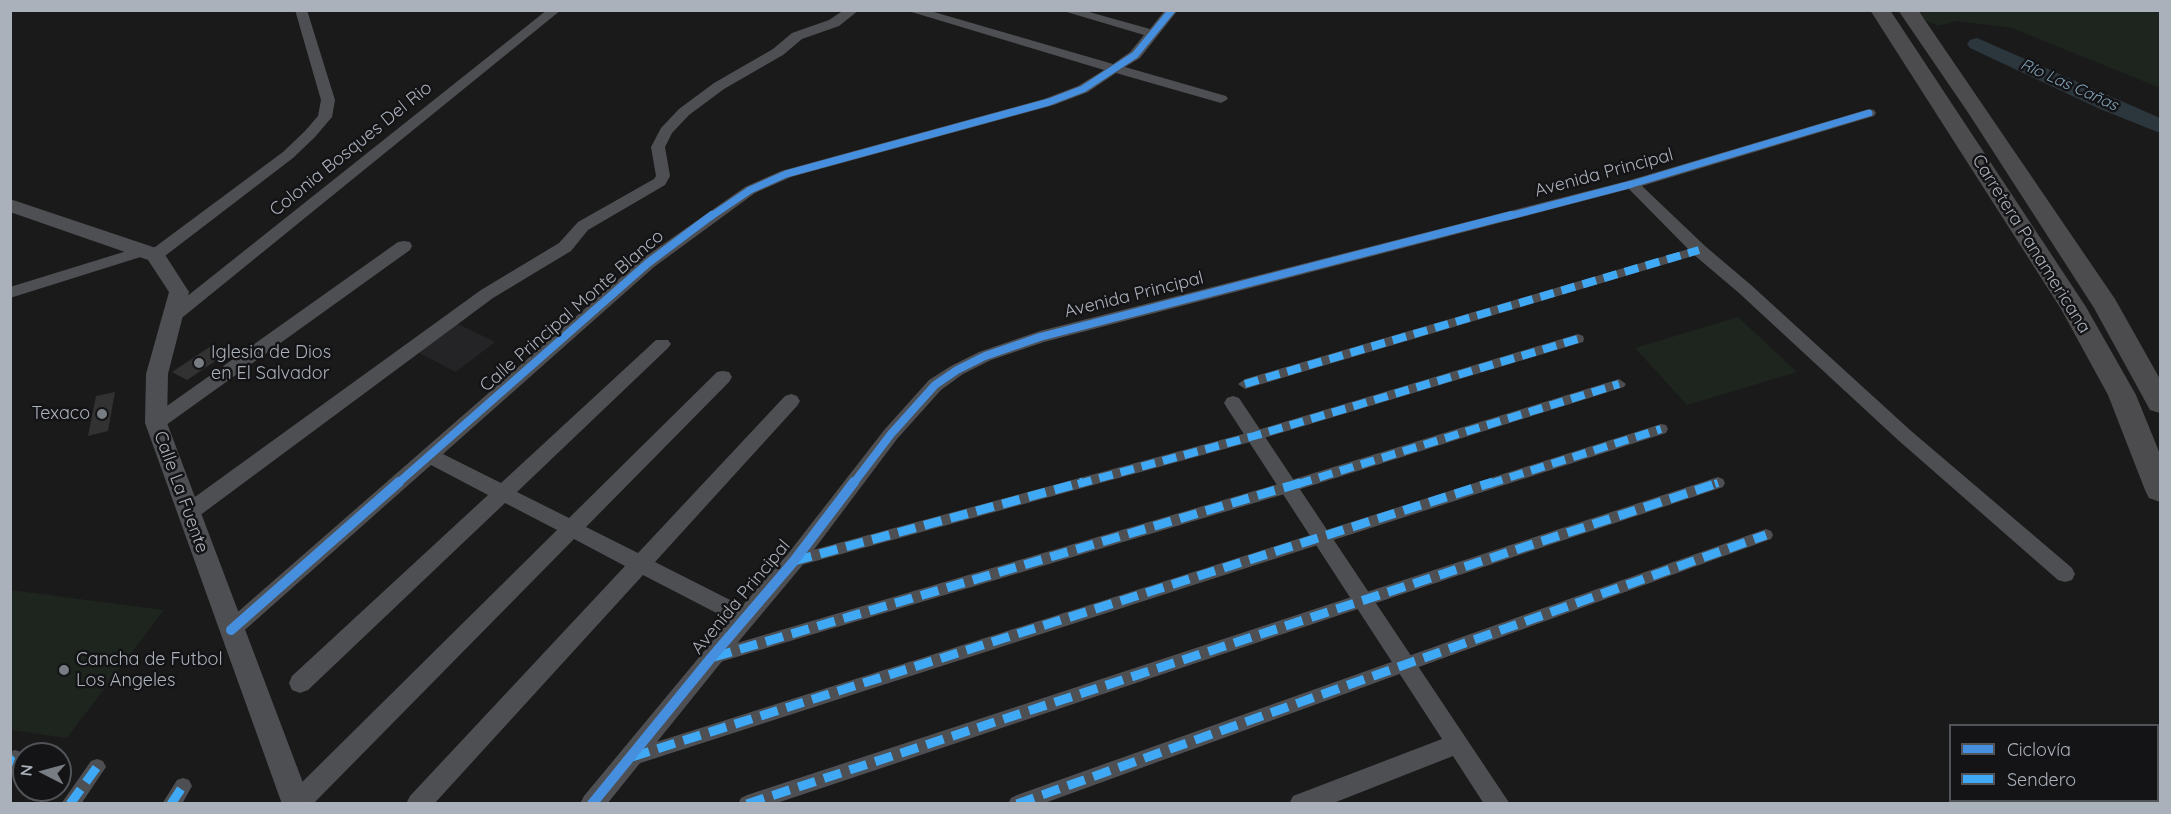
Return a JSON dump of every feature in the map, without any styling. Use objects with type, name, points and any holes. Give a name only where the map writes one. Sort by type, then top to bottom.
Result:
[{"type":"highway","name":"Carretera Panamericana","points":[[1880,10],[1948,112],[2099,351],[2122,395],[2160,490]]},
{"type":"highway","name":"Carretera Panamericana","points":[[1908,10],[1981,115],[2106,305],[2160,403]]},
{"type":"highway","points":[[1922,73],[1942,77],[1952,73]]},
{"type":"highway","points":[[1948,112],[1959,109],[1981,115]]},
{"type":"street","points":[[10,293],[149,253],[288,155],[325,117],[328,100],[301,10]]},
{"type":"street","name":"Colonia Bosques Del Rio","points":[[172,317],[555,10]]},
{"type":"street","points":[[188,513],[487,294],[565,247],[583,226],[660,182],[663,176],[658,147],[666,131],[684,112],[719,86],[778,52],[797,36],[834,23],[853,10]]},
{"type":"street","points":[[911,10],[1221,99]]},
{"type":"street","points":[[1066,10],[1155,34]]},
{"type":"street","name":"Calle Principal Monte Blanco","points":[[231,630],[648,263],[750,190],[795,171],[1049,102],[1083,88],[1115,70],[1135,55],[1155,34],[1172,10]]},
{"type":"street","name":"Avenida Principal","points":[[592,804],[711,658],[794,561],[891,434],[935,385],[957,370],[985,356],[1040,336],[1632,184],[1869,113]]},
{"type":"street","points":[[1632,184],[1699,250],[1904,435],[2065,574]]},
{"type":"street","points":[[10,204],[149,253]]},
{"type":"street","points":[[156,423],[404,246]]},
{"type":"street","points":[[1245,384],[1699,250]]},
{"type":"street","name":"Calle La Fuente","points":[[149,253],[179,292],[157,374],[156,423],[297,803]]},
{"type":"street","points":[[794,561],[1254,436],[1578,339]]},
{"type":"street","points":[[300,683],[501,492],[662,344]]},
{"type":"street","points":[[297,803],[723,377]]},
{"type":"street","points":[[711,658],[1288,487],[1619,384]]},
{"type":"street","points":[[418,804],[791,401]]},
{"type":"street","points":[[1233,403],[1498,804]]},
{"type":"street","points":[[629,758],[1322,539],[1661,429]]},
{"type":"street","points":[[430,456],[745,618]]},
{"type":"street","points":[[747,804],[1718,483]]},
{"type":"street","points":[[1017,804],[1405,663],[1766,536]]},
{"type":"street","points":[[1301,804],[1458,743]]},
{"type":"street","points":[[70,804],[97,767]]},
{"type":"street","points":[[171,804],[183,786]]},
{"type":"shaded area","points":[[1912,11],[2160,11],[2160,88],[2012,28],[1957,21],[1938,26],[1915,16]]},
{"type":"shaded area","points":[[1738,317],[1797,372],[1687,405],[1635,348]]},
{"type":"shaded area","points":[[450,320],[495,342],[456,372],[411,349]]},
{"type":"shaded area","name":"Cancha de Futbol Los Angeles","points":[[11,590],[164,610],[67,738],[11,730]]},
{"type":"building","name":"Iglesia de Dios en El Salvador","points":[[211,346],[226,354],[187,380],[172,372]]},
{"type":"building","name":"Texaco","points":[[115,392],[108,431],[88,436],[96,396]]},
{"type":"waterway","name":"Río Las Cañas","points":[[1977,44],[2160,126]]},
{"type":"marked path","points":[[1245,384],[1699,250]]},
{"type":"marked path","points":[[794,561],[1254,436],[1578,339]]},
{"type":"marked path","points":[[714,657],[1288,487],[1619,384]]},
{"type":"marked path","points":[[632,757],[1661,429]]},
{"type":"marked path","points":[[747,804],[1718,483]]},
{"type":"marked path","points":[[1017,804],[1766,535]]},
{"type":"marked path","points":[[70,804],[97,767]]},
{"type":"marked path","points":[[171,804],[183,786]]},
{"type":"cycle path","points":[[231,630],[648,263],[722,208],[750,190],[786,174],[1049,102],[1083,89],[1135,55],[1172,10]]},
{"type":"cycle path","points":[[592,804],[711,658],[794,561],[891,434],[935,385],[957,370],[985,356],[1040,337],[1632,184],[1869,113]]},
{"type":"place","name":"Iglesia de Dios en El Salvador","points":[[199,363]]},
{"type":"place","name":"Texaco","points":[[102,414]]},
{"type":"place","name":"Cancha de Futbol Los Angeles","points":[[64,670]]}]
